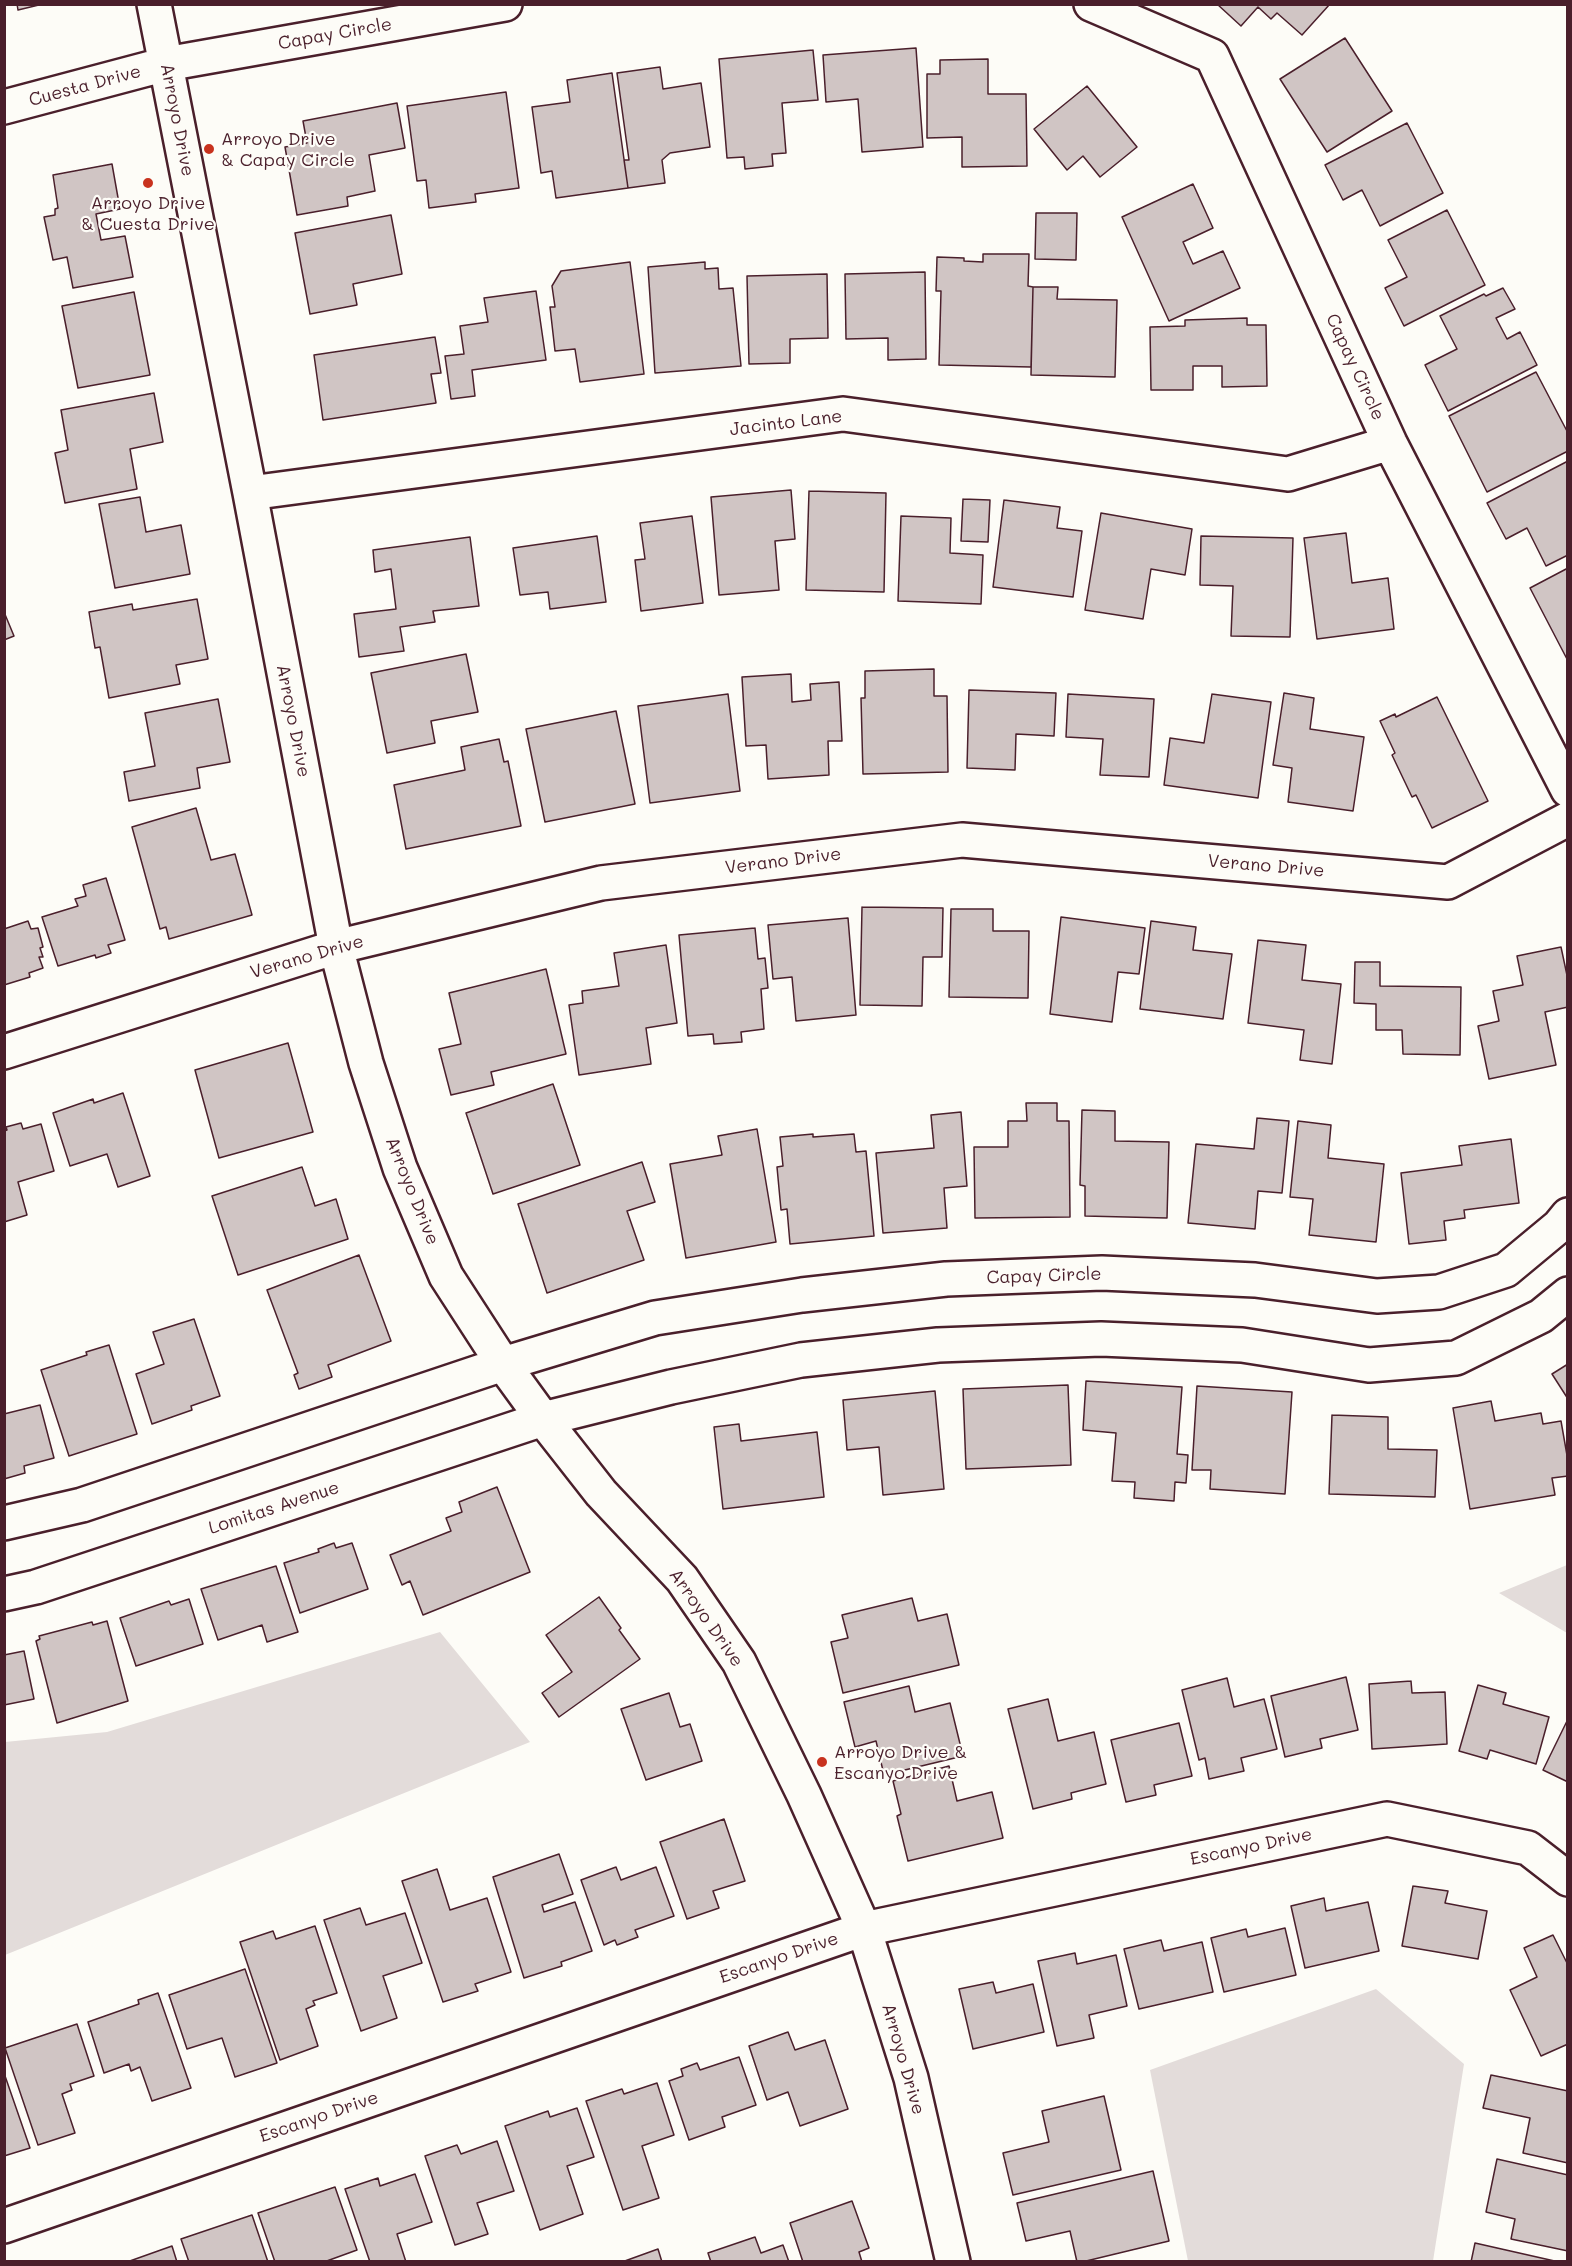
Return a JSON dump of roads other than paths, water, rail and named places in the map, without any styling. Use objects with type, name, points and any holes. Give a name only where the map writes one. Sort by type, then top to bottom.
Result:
[{"type":"street","name":"Arroyo Drive","points":[[154,4],[336,947],[366,1064],[400,1168],[446,1276],[503,1364],[602,1493],[682,1579],[739,1662],[804,1795],[864,1929],[911,2078],[953,2262]]},
{"type":"street","name":"Capay Circle","points":[[166,64],[505,4]]},
{"type":"street","name":"Capay Circle","points":[[1090,4],[1212,56],[1390,444],[1568,790]]},
{"type":"street","name":"Cuesta Drive","points":[[4,107],[166,64]]},
{"type":"street","name":"Jacinto Lane","points":[[250,493],[843,414],[1288,474],[1390,444]]},
{"type":"street","name":"Verano Drive","points":[[4,1052],[336,947],[601,883],[962,840],[1448,882],[1568,819]]},
{"type":"street","name":"Capay Circle","points":[[503,1364],[654,1318],[802,1295],[946,1279],[1102,1273],[1255,1280],[1377,1296],[1439,1293],[1506,1270],[1559,1226],[1568,1215]]},
{"type":"street","points":[[543,1419],[801,1360],[938,1345],[1101,1339],[1242,1345],[1369,1365],[1456,1358],[1541,1316],[1568,1294]]},
{"type":"street","points":[[4,1523],[82,1505],[503,1364]]},
{"type":"street","name":"Lomitas Avenue","points":[[4,1594],[36,1587],[543,1419]]},
{"type":"street","name":"Escanyo Drive","points":[[4,2226],[864,1929],[1387,1818],[1528,1848],[1568,1879]]},
{"type":"place","name":"Arroyo Drive & Capay Circle","points":[[209,149]]},
{"type":"place","name":"Arroyo Drive & Cuesta Drive","points":[[148,183]]},
{"type":"place","name":"Arroyo Drive & Escanyo Drive","points":[[822,1762]]}]
